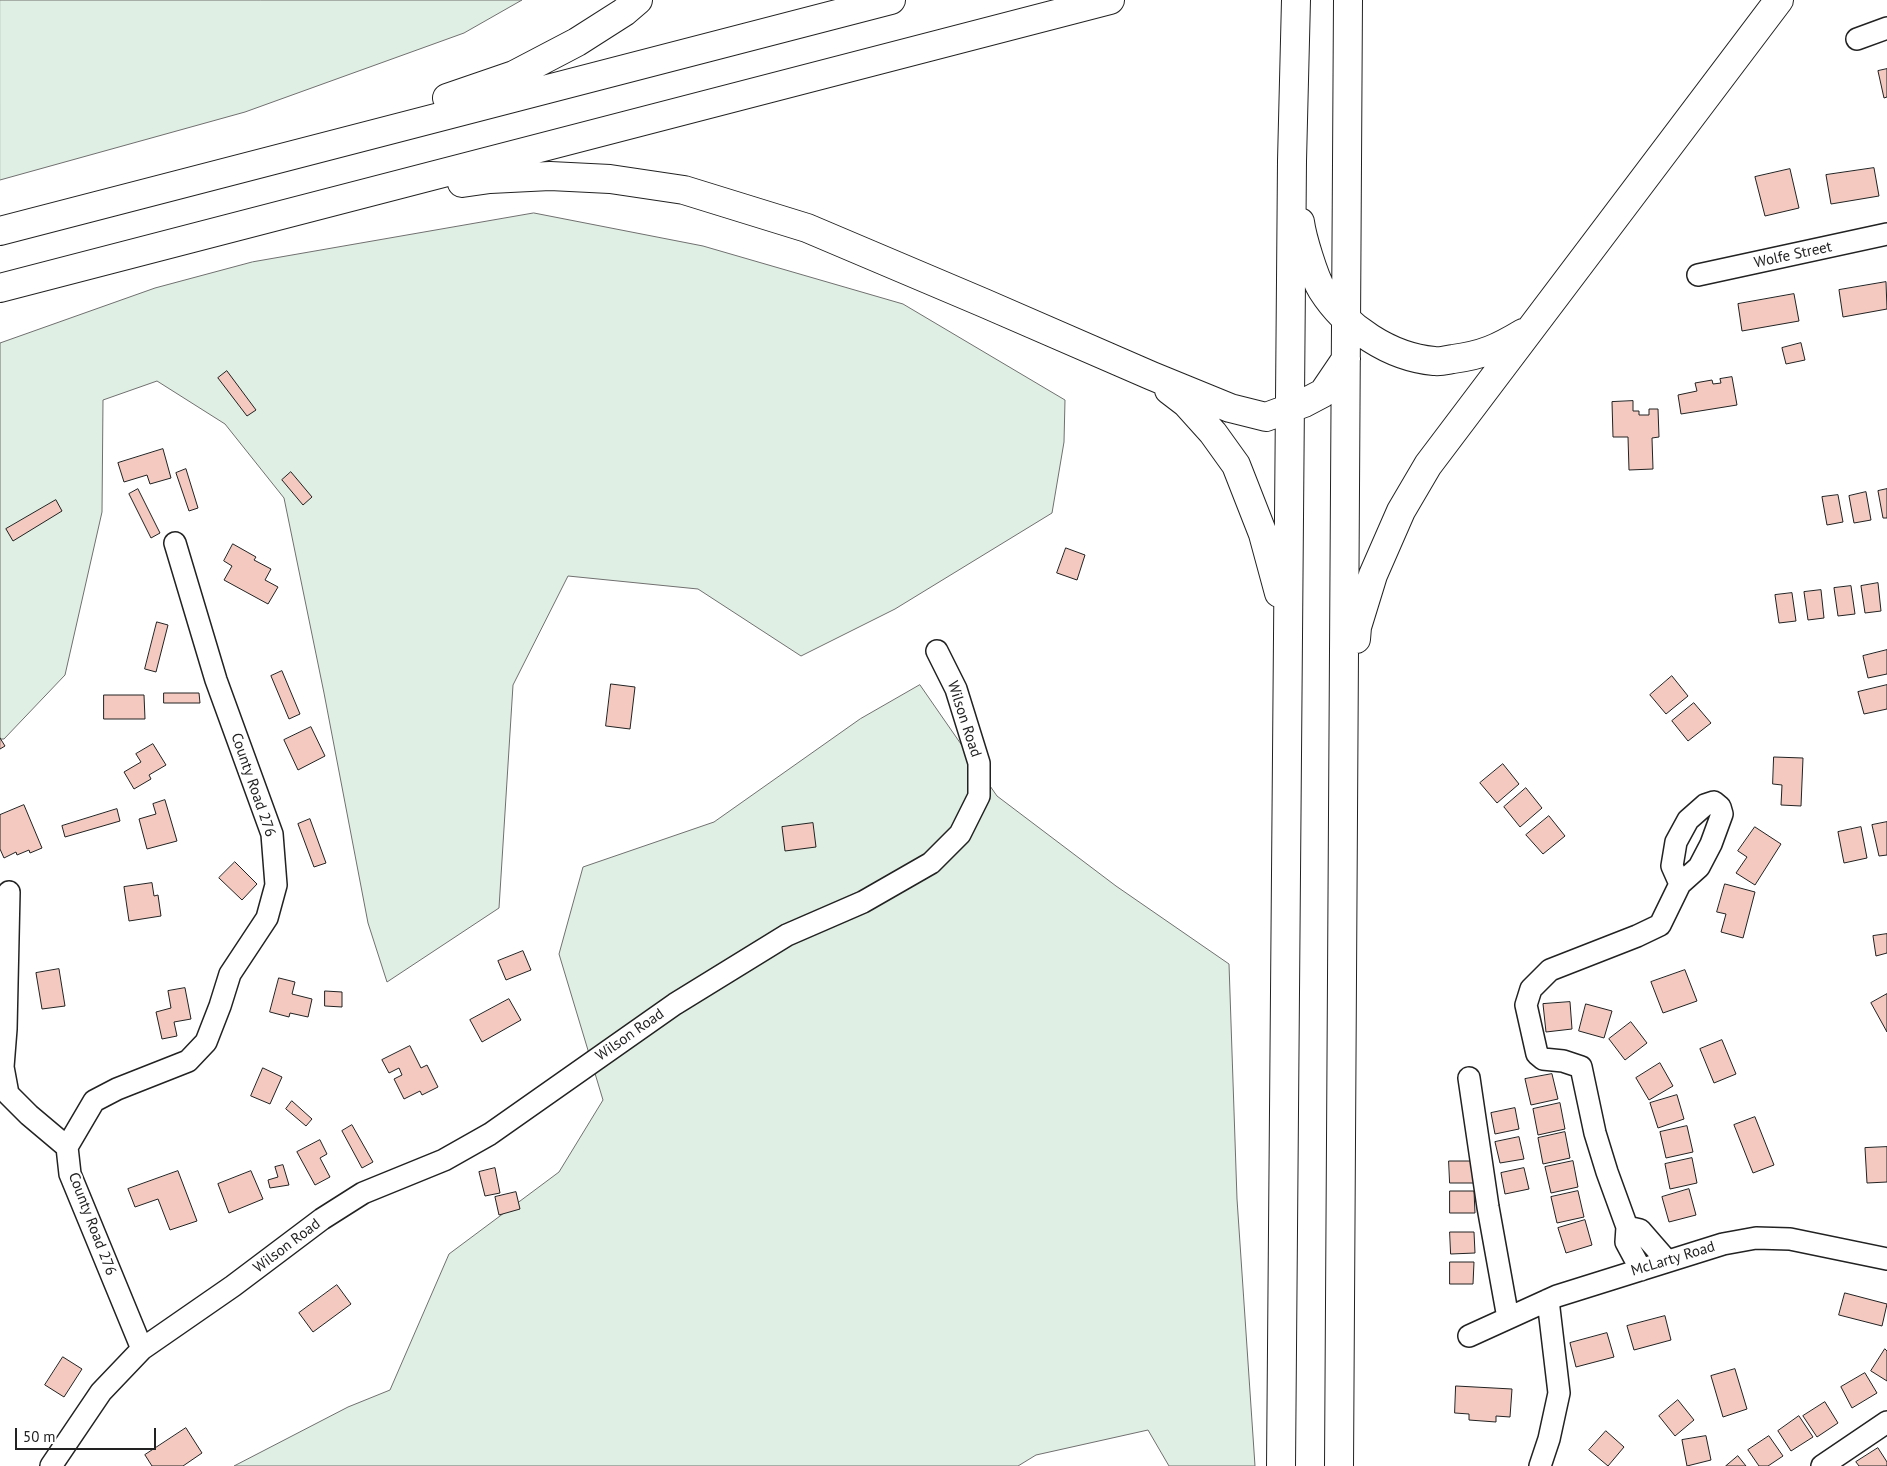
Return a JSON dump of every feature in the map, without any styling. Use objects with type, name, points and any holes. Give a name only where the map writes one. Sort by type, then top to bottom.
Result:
[{"type":"highway","points":[[323,147],[424,106],[514,75],[577,42],[624,12],[638,0]]},
{"type":"highway","points":[[0,231],[891,0]]},
{"type":"highway","points":[[0,288],[1110,0]]},
{"type":"highway","points":[[1282,1466],[1292,160],[1296,0]]},
{"type":"highway","points":[[1344,748],[1357,627],[1373,575],[1401,511],[1428,465],[1779,0]]},
{"type":"highway","points":[[1339,1466],[1348,6]]},
{"type":"highway","points":[[1292,160],[1301,227],[1321,289],[1346,320],[1376,341],[1400,354],[1436,361],[1466,357],[1495,349],[1534,326]]},
{"type":"highway","points":[[344,199],[490,179],[550,176],[610,179],[684,190],[807,228],[1152,376],[1230,408],[1266,417],[1290,409],[1322,393],[1346,360]]},
{"type":"highway","points":[[1152,376],[1186,403],[1213,433],[1236,465],[1255,511],[1270,556],[1289,636]]},
{"type":"street","points":[[1857,39],[1887,28]]},
{"type":"street","name":"Wolfe Street","points":[[1698,275],[1887,234]]},
{"type":"street","name":"County Road 276","points":[[142,1349],[70,1174],[66,1147],[94,1101],[117,1089],[188,1062],[206,1042],[230,974],[267,918],[276,884],[272,834],[216,680],[174,543]]},
{"type":"street","name":"Wilson Road","points":[[51,1466],[101,1392],[142,1349],[233,1286],[322,1219],[362,1193],[444,1160],[483,1139],[675,1004],[787,935],[863,902],[931,863],[960,834],[979,796],[979,763],[956,689],[937,652]]},
{"type":"street","points":[[1641,1270],[1626,1242],[1627,1227],[1595,1133],[1581,1067],[1563,1061],[1543,1059],[1537,1054],[1526,1005],[1531,989],[1550,970],[1660,925],[1680,884]]},
{"type":"street","points":[[9,892],[3,1067],[8,1094],[66,1147]]},
{"type":"street","points":[[1469,1078],[1488,1207],[1508,1318]]},
{"type":"street","points":[[1627,1227],[1640,1230],[1667,1261]]},
{"type":"street","name":"McLarty Road","points":[[1469,1336],[1548,1300],[1723,1244],[1756,1238],[1790,1239],[1887,1259]]},
{"type":"street","points":[[1540,1466],[1549,1439],[1559,1393],[1548,1300]]},
{"type":"street","points":[[1822,1466],[1885,1428]]},
{"type":"green space","points":[[0,0],[522,0],[464,33],[245,112],[0,180]]},
{"type":"green space","points":[[534,213],[703,246],[903,304],[1065,400],[1064,442],[1052,513],[895,609],[801,656],[698,589],[568,576],[513,685],[499,908],[387,982],[368,923],[284,498],[225,424],[157,381],[103,400],[102,512],[65,675],[4,739],[0,739],[0,343],[155,288],[252,262]]},
{"type":"green space","points":[[920,685],[997,796],[1116,886],[1229,964],[1237,1199],[1255,1466],[1169,1466],[1148,1430],[1036,1455],[1018,1466],[234,1466],[348,1407],[390,1390],[449,1254],[559,1172],[603,1100],[559,954],[583,867],[714,822],[860,719]]},
{"type":"building","points":[[1887,69],[1887,97],[1884,98],[1878,71]]},
{"type":"building","points":[[1874,168],[1879,196],[1831,204],[1826,175]]},
{"type":"building","points":[[1790,169],[1799,208],[1765,216],[1755,177]]},
{"type":"building","points":[[1886,282],[1887,309],[1843,317],[1839,290]]},
{"type":"building","points":[[1794,294],[1799,321],[1742,331],[1738,304]]},
{"type":"building","points":[[1801,343],[1805,360],[1786,364],[1782,348]]},
{"type":"building","points":[[227,371],[256,410],[247,416],[218,378]]},
{"type":"building","points":[[1732,377],[1737,405],[1681,414],[1678,395],[1697,391],[1695,383],[1712,380],[1713,384],[1721,383],[1720,379]]},
{"type":"building","points":[[1633,401],[1633,411],[1639,411],[1639,415],[1649,415],[1649,409],[1658,409],[1659,437],[1652,438],[1653,469],[1629,470],[1628,437],[1613,437],[1612,402]]},
{"type":"building","points":[[163,449],[171,478],[150,484],[147,475],[124,482],[118,463]]},
{"type":"building","points":[[186,469],[198,508],[189,511],[176,473]]},
{"type":"building","points":[[291,472],[312,497],[303,505],[282,480]]},
{"type":"building","points":[[138,489],[160,533],[151,538],[129,494]]},
{"type":"building","points":[[1887,489],[1887,518],[1883,518],[1878,491]]},
{"type":"building","points":[[1866,492],[1871,520],[1854,523],[1849,496]]},
{"type":"building","points":[[1838,495],[1843,522],[1827,525],[1822,497]]},
{"type":"building","points":[[56,500],[62,511],[13,541],[6,529]]},
{"type":"building","points":[[233,544],[256,557],[254,560],[271,569],[265,580],[278,587],[268,604],[224,580],[232,566],[224,561]]},
{"type":"building","points":[[1066,548],[1085,555],[1077,580],[1057,573]]},
{"type":"building","points":[[1878,583],[1881,611],[1865,613],[1861,586]]},
{"type":"building","points":[[1851,586],[1855,614],[1838,616],[1834,588]]},
{"type":"building","points":[[1821,590],[1824,618],[1808,620],[1804,592]]},
{"type":"building","points":[[1792,593],[1796,621],[1779,623],[1775,595]]},
{"type":"building","points":[[157,622],[168,625],[156,672],[145,669]]},
{"type":"building","points":[[1887,650],[1887,674],[1868,678],[1863,656]]},
{"type":"building","points":[[282,671],[300,714],[289,719],[271,676]]},
{"type":"building","points":[[1672,676],[1688,696],[1666,714],[1650,695]]},
{"type":"building","points":[[611,684],[635,687],[630,729],[606,726]]},
{"type":"building","points":[[1887,685],[1887,709],[1864,714],[1858,692]]},
{"type":"building","points":[[164,693],[199,693],[200,703],[164,703]]},
{"type":"building","points":[[104,695],[144,695],[145,719],[104,719]]},
{"type":"building","points":[[1694,703],[1711,723],[1688,741],[1672,721]]},
{"type":"building","points":[[311,727],[325,756],[298,770],[284,740]]},
{"type":"building","points":[[0,738],[5,746],[0,749]]},
{"type":"building","points":[[153,744],[166,765],[149,775],[151,779],[134,789],[124,772],[141,762],[136,754]]},
{"type":"building","points":[[1774,757],[1803,758],[1801,806],[1781,805],[1782,785],[1773,784]]},
{"type":"building","points":[[1503,764],[1519,784],[1497,803],[1480,783]]},
{"type":"building","points":[[1526,788],[1542,808],[1520,827],[1504,807]]},
{"type":"building","points":[[165,800],[177,841],[147,849],[139,819],[156,814],[153,804]]},
{"type":"building","points":[[24,805],[42,848],[30,853],[29,850],[17,855],[16,852],[4,858],[0,849],[0,815]]},
{"type":"building","points":[[117,809],[120,821],[65,837],[62,826]]},
{"type":"building","points":[[1549,816],[1565,836],[1543,854],[1526,835]]},
{"type":"building","points":[[310,819],[326,863],[314,867],[298,824]]},
{"type":"building","points":[[1887,822],[1887,855],[1879,856],[1872,825]]},
{"type":"building","points":[[813,823],[816,847],[785,851],[782,827]]},
{"type":"building","points":[[1755,827],[1781,844],[1755,885],[1736,873],[1747,857],[1738,851]]},
{"type":"building","points":[[1861,827],[1867,858],[1844,863],[1838,832]]},
{"type":"building","points":[[235,862],[257,884],[242,900],[219,878]]},
{"type":"building","points":[[152,883],[154,896],[158,895],[161,916],[129,921],[124,887]]},
{"type":"building","points":[[1725,884],[1755,892],[1743,938],[1721,932],[1726,914],[1717,912]]},
{"type":"building","points":[[1887,934],[1887,953],[1876,956],[1873,936]]},
{"type":"building","points":[[523,951],[531,970],[506,980],[498,961]]},
{"type":"building","points":[[59,969],[65,1006],[42,1009],[36,973]]},
{"type":"building","points":[[1685,970],[1697,1001],[1663,1013],[1651,982]]},
{"type":"building","points":[[279,978],[295,982],[292,994],[312,999],[308,1017],[290,1013],[289,1017],[270,1012]]},
{"type":"building","points":[[185,988],[191,1019],[174,1022],[177,1036],[162,1039],[156,1012],[171,1008],[168,991]]},
{"type":"building","points":[[325,991],[342,992],[342,1007],[325,1006]]},
{"type":"building","points":[[1887,994],[1887,1032],[1871,1003]]},
{"type":"building","points":[[509,999],[521,1020],[482,1042],[470,1020]]},
{"type":"building","points":[[1570,1002],[1572,1029],[1546,1032],[1543,1004]]},
{"type":"building","points":[[1586,1004],[1612,1011],[1604,1038],[1579,1031]]},
{"type":"building","points":[[1631,1022],[1647,1043],[1625,1060],[1609,1039]]},
{"type":"building","points":[[1722,1040],[1736,1074],[1714,1083],[1700,1049]]},
{"type":"building","points":[[410,1046],[421,1068],[427,1065],[438,1087],[422,1095],[420,1091],[404,1099],[394,1079],[402,1075],[399,1068],[389,1073],[382,1060]]},
{"type":"building","points":[[1660,1063],[1673,1086],[1649,1100],[1636,1078]]},
{"type":"building","points":[[263,1068],[282,1077],[270,1104],[251,1096]]},
{"type":"building","points":[[1552,1074],[1558,1099],[1531,1105],[1525,1079]]},
{"type":"building","points":[[1677,1095],[1684,1119],[1658,1128],[1650,1103]]},
{"type":"building","points":[[292,1101],[312,1119],[306,1126],[286,1109]]},
{"type":"building","points":[[1560,1103],[1565,1129],[1538,1135],[1533,1109]]},
{"type":"building","points":[[1515,1108],[1519,1129],[1495,1134],[1491,1113]]},
{"type":"building","points":[[1755,1117],[1774,1165],[1753,1173],[1734,1125]]},
{"type":"building","points":[[352,1125],[373,1162],[362,1168],[342,1131]]},
{"type":"building","points":[[1687,1126],[1693,1152],[1666,1158],[1660,1132]]},
{"type":"building","points":[[1565,1132],[1570,1158],[1543,1164],[1538,1138]]},
{"type":"building","points":[[1519,1137],[1524,1159],[1500,1163],[1495,1142]]},
{"type":"building","points":[[320,1140],[327,1154],[320,1158],[330,1177],[315,1185],[297,1152]]},
{"type":"building","points":[[1887,1147],[1887,1182],[1867,1183],[1865,1148]]},
{"type":"building","points":[[1692,1158],[1697,1183],[1670,1189],[1665,1164]]},
{"type":"building","points":[[1449,1161],[1474,1161],[1474,1183],[1450,1183]]},
{"type":"building","points":[[1573,1161],[1578,1187],[1551,1193],[1545,1167]]},
{"type":"building","points":[[283,1165],[289,1185],[270,1188],[268,1180],[278,1177],[275,1167]]},
{"type":"building","points":[[495,1168],[500,1193],[485,1196],[479,1172]]},
{"type":"building","points":[[1524,1168],[1529,1189],[1505,1194],[1501,1173]]},
{"type":"building","points":[[178,1171],[197,1221],[170,1230],[158,1199],[135,1207],[128,1189]]},
{"type":"building","points":[[251,1171],[263,1199],[229,1213],[218,1184]]},
{"type":"building","points":[[1689,1189],[1696,1215],[1669,1222],[1662,1197]]},
{"type":"building","points":[[1450,1191],[1474,1191],[1475,1213],[1450,1213]]},
{"type":"building","points":[[1578,1191],[1584,1217],[1557,1223],[1551,1197]]},
{"type":"building","points":[[516,1192],[520,1209],[499,1215],[495,1197]]},
{"type":"building","points":[[1585,1220],[1592,1245],[1566,1253],[1558,1228]]},
{"type":"building","points":[[1450,1232],[1474,1232],[1475,1253],[1451,1254]]},
{"type":"building","points":[[1450,1262],[1474,1262],[1473,1284],[1450,1284]]},
{"type":"building","points":[[337,1285],[351,1304],[313,1332],[299,1313]]},
{"type":"building","points":[[1845,1293],[1887,1304],[1882,1326],[1839,1315]]},
{"type":"building","points":[[1665,1316],[1671,1340],[1634,1350],[1627,1326]]},
{"type":"building","points":[[1607,1333],[1614,1357],[1576,1367],[1570,1343]]},
{"type":"building","points":[[1885,1349],[1887,1351],[1887,1381],[1871,1371]]},
{"type":"building","points":[[63,1357],[82,1369],[64,1397],[45,1385]]},
{"type":"building","points":[[1735,1369],[1747,1409],[1723,1417],[1711,1376]]},
{"type":"building","points":[[1865,1373],[1877,1393],[1852,1408],[1841,1387]]},
{"type":"building","points":[[1456,1386],[1512,1389],[1510,1417],[1496,1416],[1496,1422],[1469,1420],[1469,1414],[1455,1413]]},
{"type":"building","points":[[1678,1400],[1694,1420],[1675,1436],[1659,1416]]},
{"type":"building","points":[[1825,1402],[1838,1423],[1817,1437],[1803,1416]]},
{"type":"building","points":[[1799,1416],[1813,1437],[1791,1451],[1778,1431]]},
{"type":"building","points":[[186,1428],[202,1453],[183,1466],[152,1466],[145,1455]]},
{"type":"building","points":[[1606,1431],[1624,1447],[1608,1466],[1589,1450]]},
{"type":"building","points":[[1706,1436],[1711,1460],[1687,1466],[1682,1440]]},
{"type":"building","points":[[1769,1436],[1783,1456],[1768,1466],[1759,1466],[1748,1450]]},
{"type":"building","points":[[1878,1448],[1887,1462],[1887,1466],[1859,1466],[1856,1462]]},
{"type":"building","points":[[1738,1456],[1746,1466],[1726,1466]]}]
